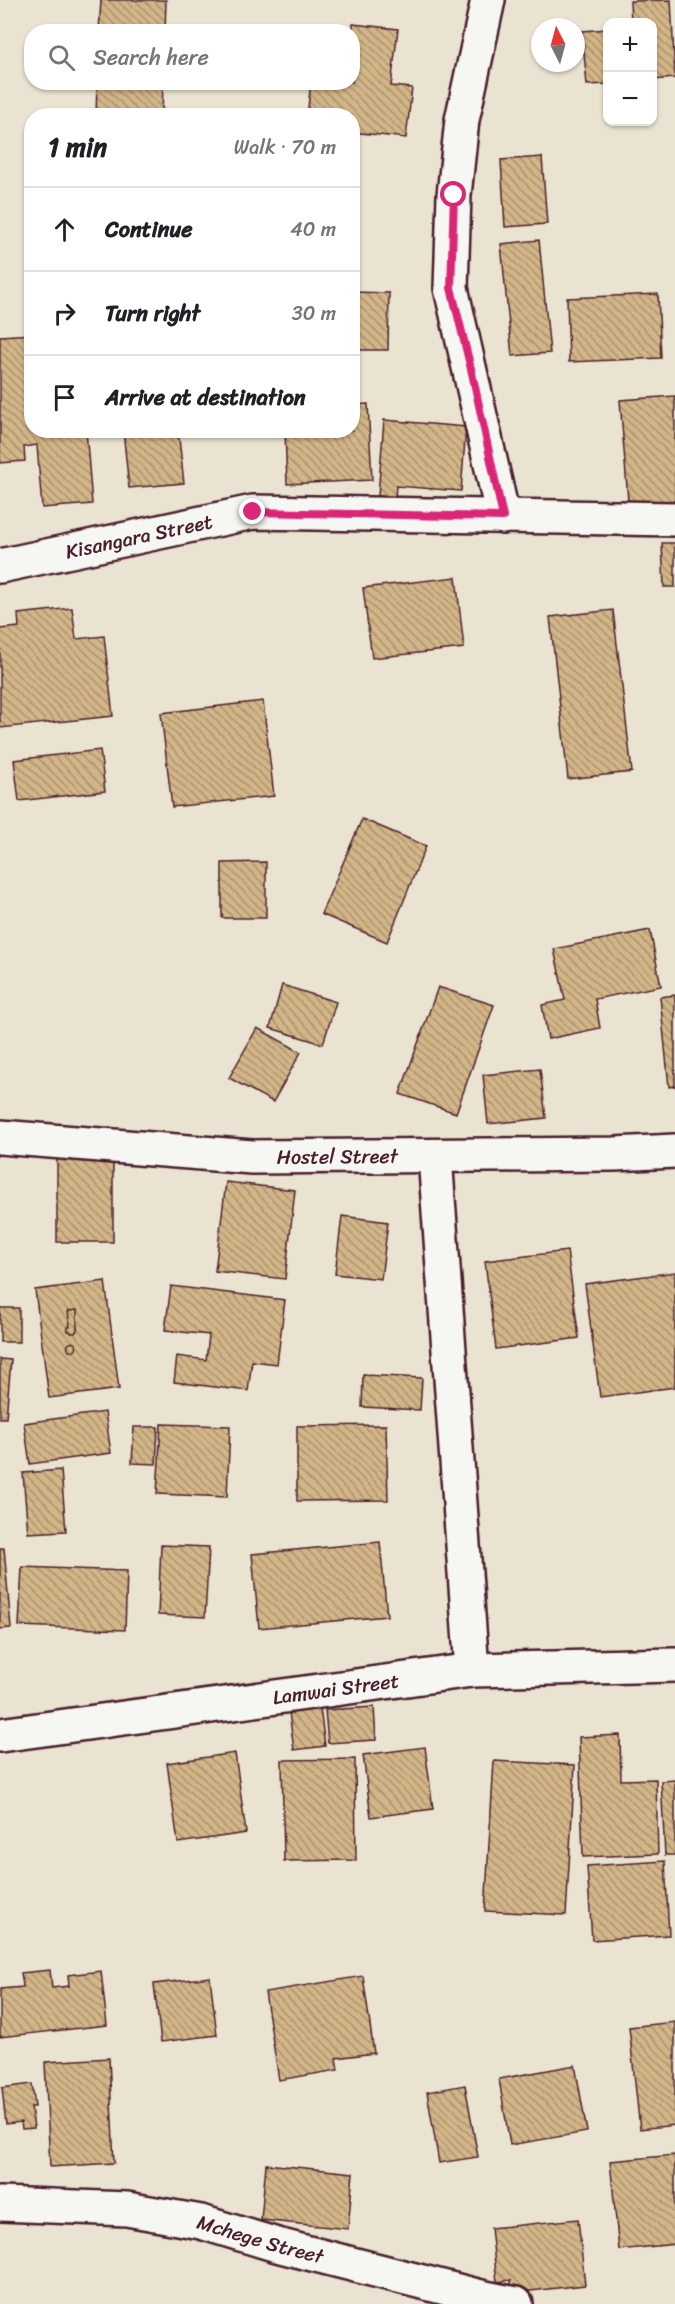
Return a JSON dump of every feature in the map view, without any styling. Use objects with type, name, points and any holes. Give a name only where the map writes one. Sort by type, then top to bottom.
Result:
[{"type":"street","points":[[488,0],[462,120],[454,195],[451,288],[503,517]]},
{"type":"street","name":"Kisangara Street","points":[[0,566],[253,512],[675,519]]},
{"type":"street","name":"Hostel Street","points":[[0,1137],[252,1157],[614,1154],[675,1151]]},
{"type":"street","points":[[435,1156],[472,1670]]},
{"type":"street","name":"Lamwai Street","points":[[0,1735],[472,1670],[675,1665]]},
{"type":"street","name":"Mchege Street","points":[[0,2204],[127,2209],[201,2222],[277,2245],[516,2304]]},
{"type":"building","points":[[101,0],[166,0],[165,24],[100,24]]},
{"type":"building","points":[[671,0],[675,78],[657,80],[657,18],[631,18],[630,1]]},
{"type":"building","points":[[360,25],[398,29],[391,86],[412,88],[406,138],[360,133],[360,108],[308,108],[310,90],[360,90]]},
{"type":"building","points":[[603,29],[603,84],[587,85],[585,31]]},
{"type":"building","points":[[97,90],[163,90],[162,108],[96,108]]},
{"type":"building","points":[[542,157],[547,224],[505,227],[501,160]]},
{"type":"building","points":[[539,240],[550,353],[512,356],[501,244]]},
{"type":"building","points":[[360,292],[389,293],[388,350],[360,350]]},
{"type":"building","points":[[658,294],[661,358],[569,362],[567,298]]},
{"type":"building","points":[[24,334],[24,438],[87,438],[92,504],[42,508],[37,445],[24,447],[25,461],[0,463],[0,336]]},
{"type":"building","points":[[675,396],[675,509],[629,513],[620,400]]},
{"type":"building","points":[[360,404],[368,404],[372,480],[287,484],[285,438],[360,438]]},
{"type":"building","points":[[384,420],[466,427],[461,491],[396,486],[395,498],[378,496]]},
{"type":"building","points":[[124,438],[179,438],[184,483],[129,488]]},
{"type":"building","points":[[662,543],[675,543],[675,587],[664,587]]},
{"type":"building","points":[[456,577],[464,648],[372,658],[363,588]]},
{"type":"building","points":[[72,608],[76,639],[104,636],[113,716],[0,728],[0,629],[19,627],[18,614]]},
{"type":"building","points":[[613,610],[632,772],[568,779],[550,617]]},
{"type":"building","points":[[263,701],[274,796],[172,807],[161,713]]},
{"type":"building","points":[[100,750],[105,791],[19,801],[14,760]]},
{"type":"building","points":[[362,819],[426,846],[387,942],[321,914]]},
{"type":"building","points":[[266,862],[266,918],[222,918],[222,863]]},
{"type":"building","points":[[650,930],[661,986],[595,999],[600,1028],[548,1039],[542,1005],[565,1000],[554,949]]},
{"type":"building","points":[[282,985],[336,1002],[323,1044],[270,1028]]},
{"type":"building","points":[[438,987],[494,1005],[456,1113],[400,1094]]},
{"type":"building","points":[[675,995],[675,1086],[669,1087],[660,997]]},
{"type":"building","points":[[257,1028],[301,1052],[273,1102],[229,1078]]},
{"type":"building","points":[[540,1069],[546,1118],[488,1124],[483,1075]]},
{"type":"building","points":[[57,1152],[113,1152],[113,1242],[57,1242]]},
{"type":"building","points":[[226,1182],[295,1190],[285,1279],[215,1271]]},
{"type":"building","points":[[342,1216],[388,1222],[381,1279],[335,1274]]},
{"type":"building","points":[[567,1251],[579,1338],[496,1349],[485,1261]]},
{"type":"building","points":[[675,1272],[675,1387],[600,1397],[585,1284]]},
{"type":"building","points":[[105,1281],[119,1389],[49,1398],[35,1290]]},
{"type":"building","points":[[171,1286],[285,1300],[277,1364],[252,1361],[248,1391],[174,1382],[177,1356],[206,1360],[209,1335],[165,1330]]},
{"type":"building","points":[[0,1308],[19,1308],[19,1342],[0,1342]]},
{"type":"building","points":[[77,1310],[77,1330],[71,1333],[67,1327],[70,1327],[68,1311]]},
{"type":"building","points":[[72,1342],[77,1347],[72,1352],[67,1347]]},
{"type":"building","points":[[0,1359],[11,1360],[6,1418],[0,1418]]},
{"type":"building","points":[[363,1375],[422,1378],[420,1410],[362,1407]]},
{"type":"building","points":[[105,1412],[111,1453],[30,1464],[24,1423]]},
{"type":"building","points":[[161,1424],[230,1426],[227,1497],[157,1494]]},
{"type":"building","points":[[386,1425],[388,1500],[297,1501],[297,1426]]},
{"type":"building","points":[[134,1427],[158,1427],[156,1464],[132,1463]]},
{"type":"building","points":[[61,1470],[66,1531],[28,1533],[23,1473]]},
{"type":"building","points":[[380,1542],[387,1616],[259,1628],[252,1554]]},
{"type":"building","points":[[161,1545],[209,1547],[205,1617],[158,1615]]},
{"type":"building","points":[[0,1548],[4,1548],[11,1628],[0,1629]]},
{"type":"building","points":[[22,1567],[127,1571],[125,1630],[19,1626]]},
{"type":"building","points":[[374,1707],[376,1740],[328,1743],[325,1710]]},
{"type":"building","points":[[320,1708],[325,1746],[294,1750],[289,1712]]},
{"type":"building","points":[[620,1735],[621,1780],[656,1779],[658,1854],[583,1857],[579,1737]]},
{"type":"building","points":[[425,1747],[433,1809],[371,1817],[363,1755]]},
{"type":"building","points":[[235,1753],[246,1833],[178,1843],[167,1763]]},
{"type":"building","points":[[355,1759],[356,1860],[284,1861],[282,1760]]},
{"type":"building","points":[[494,1761],[575,1765],[566,1915],[485,1911]]},
{"type":"building","points":[[675,1780],[675,1855],[665,1855],[661,1781]]},
{"type":"building","points":[[665,1861],[669,1935],[592,1940],[587,1866]]},
{"type":"building","points":[[50,1970],[52,1988],[69,1986],[68,1975],[101,1971],[107,2025],[0,2037],[0,1989],[23,1987],[21,1973]]},
{"type":"building","points":[[363,1976],[374,2053],[336,2058],[338,2070],[279,2080],[265,1992]]},
{"type":"building","points":[[210,1977],[217,2035],[161,2042],[154,1984]]},
{"type":"building","points":[[675,2022],[675,2125],[640,2129],[629,2027]]},
{"type":"building","points":[[109,2058],[114,2163],[50,2167],[45,2062]]},
{"type":"building","points":[[575,2065],[587,2132],[510,2145],[499,2079]]},
{"type":"building","points":[[32,2084],[35,2107],[31,2107],[34,2128],[22,2129],[21,2122],[6,2124],[2,2088]]},
{"type":"building","points":[[465,2085],[478,2157],[439,2163],[427,2092]]},
{"type":"building","points":[[675,2155],[675,2244],[619,2250],[610,2161]]},
{"type":"building","points":[[266,2164],[353,2173],[348,2229],[261,2220]]},
{"type":"building","points":[[578,2219],[585,2285],[512,2293],[511,2280],[497,2282],[491,2228]]},
{"type":"route","points":[[253,512],[503,517],[451,288],[454,195]]}]
